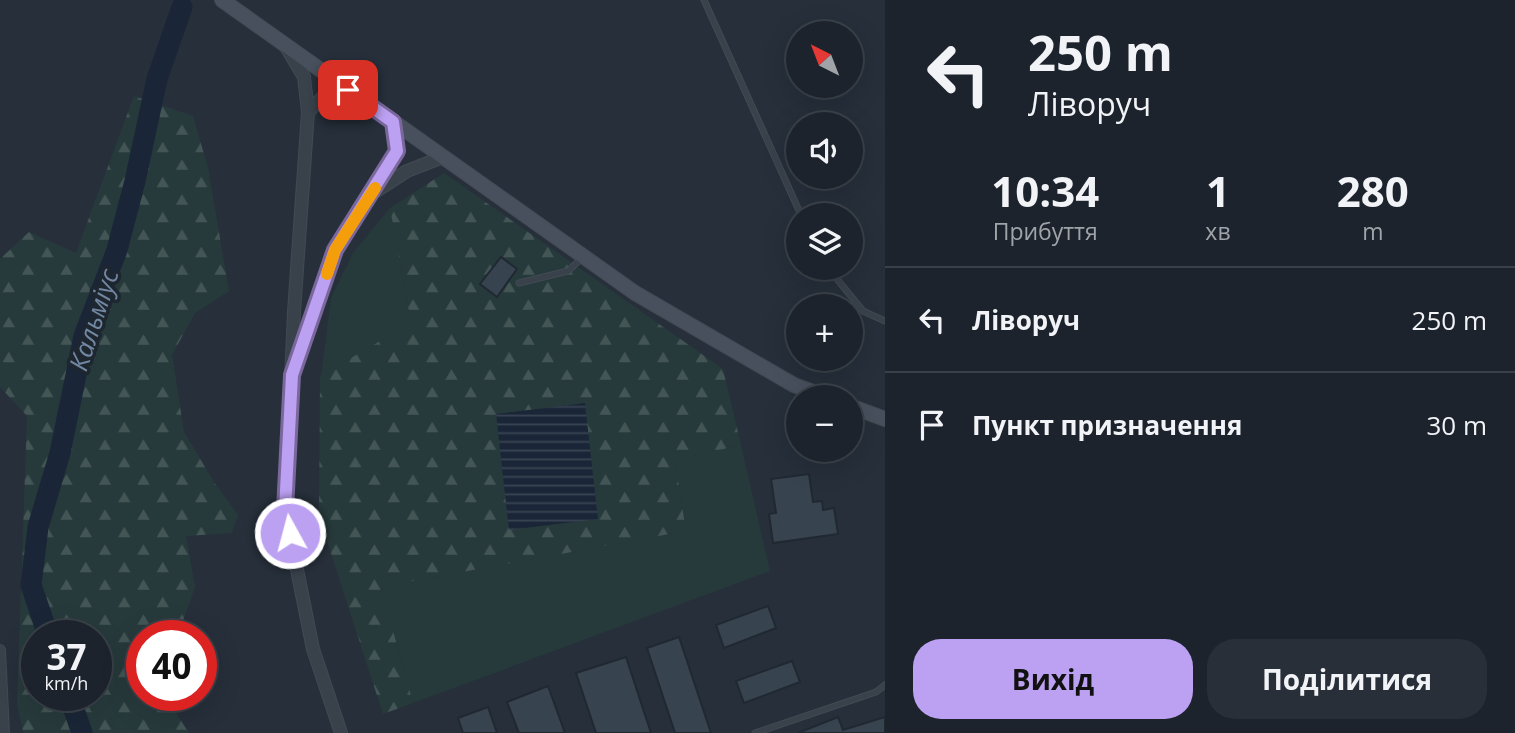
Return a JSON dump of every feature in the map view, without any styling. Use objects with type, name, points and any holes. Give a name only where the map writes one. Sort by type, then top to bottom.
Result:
[{"type":"main road","points":[[222,0],[635,293],[794,385]]},
{"type":"main road","points":[[863,411],[885,419]]},
{"type":"street","points":[[285,45],[304,77],[309,112],[294,312],[285,510],[313,649],[341,733]]},
{"type":"street","points":[[309,112],[325,95],[348,90]]},
{"type":"street","points":[[292,375],[335,250],[397,151],[393,122]]},
{"type":"street","points":[[373,193],[407,171],[443,157]]},
{"type":"street","points":[[0,650],[2,726]]},
{"type":"lane","points":[[704,0],[796,203]]},
{"type":"lane","points":[[519,283],[568,271],[583,257]]},
{"type":"lane","points":[[838,280],[863,311],[885,321]]},
{"type":"lane","points":[[755,733],[876,692],[885,685]]},
{"type":"green space","points":[[134,96],[193,116],[208,168],[229,291],[195,313],[172,355],[184,432],[214,482],[238,515],[232,533],[186,536],[195,587],[183,620],[126,620],[126,711],[175,711],[189,733],[23,733],[17,703],[27,416],[0,387],[0,259],[29,232],[76,253]]},
{"type":"green space","points":[[444,173],[723,369],[741,445],[675,460],[686,531],[381,587],[413,703],[383,714],[319,516],[320,376],[411,323],[390,208]]},
{"type":"green space","points":[[390,208],[411,323],[321,376],[331,298],[353,253]]},
{"type":"green space","points":[[741,445],[770,571],[413,703],[381,587],[686,531],[675,460]]},
{"type":"water","points":[[585,403],[598,519],[509,530],[496,414]]},
{"type":"building","points":[[501,257],[517,269],[497,297],[480,284]]},
{"type":"building","points":[[809,474],[813,502],[822,501],[823,510],[834,508],[838,534],[773,543],[769,514],[776,513],[771,479]]},
{"type":"building","points":[[768,606],[776,628],[724,648],[716,625]]},
{"type":"building","points":[[679,637],[711,733],[675,733],[647,648]]},
{"type":"building","points":[[626,657],[651,733],[596,733],[576,673]]},
{"type":"building","points":[[792,661],[800,682],[744,703],[736,681]]},
{"type":"building","points":[[548,686],[565,733],[519,733],[507,702]]},
{"type":"building","points":[[488,707],[497,733],[463,733],[458,718]]},
{"type":"building","points":[[838,717],[843,730],[885,717],[885,733],[798,733]]},
{"type":"waterway","name":"Кальміус","points":[[43,620],[31,585],[38,527],[60,453],[84,336],[117,250],[157,79],[182,7]]},
{"type":"waterway","name":"Кальміус","points":[[74,711],[82,733]]},
{"type":"slow traffic","points":[[327,274],[335,250],[375,188]]},
{"type":"route","points":[[290,533],[285,510],[292,375],[335,250],[397,151],[393,122],[348,90]]}]
